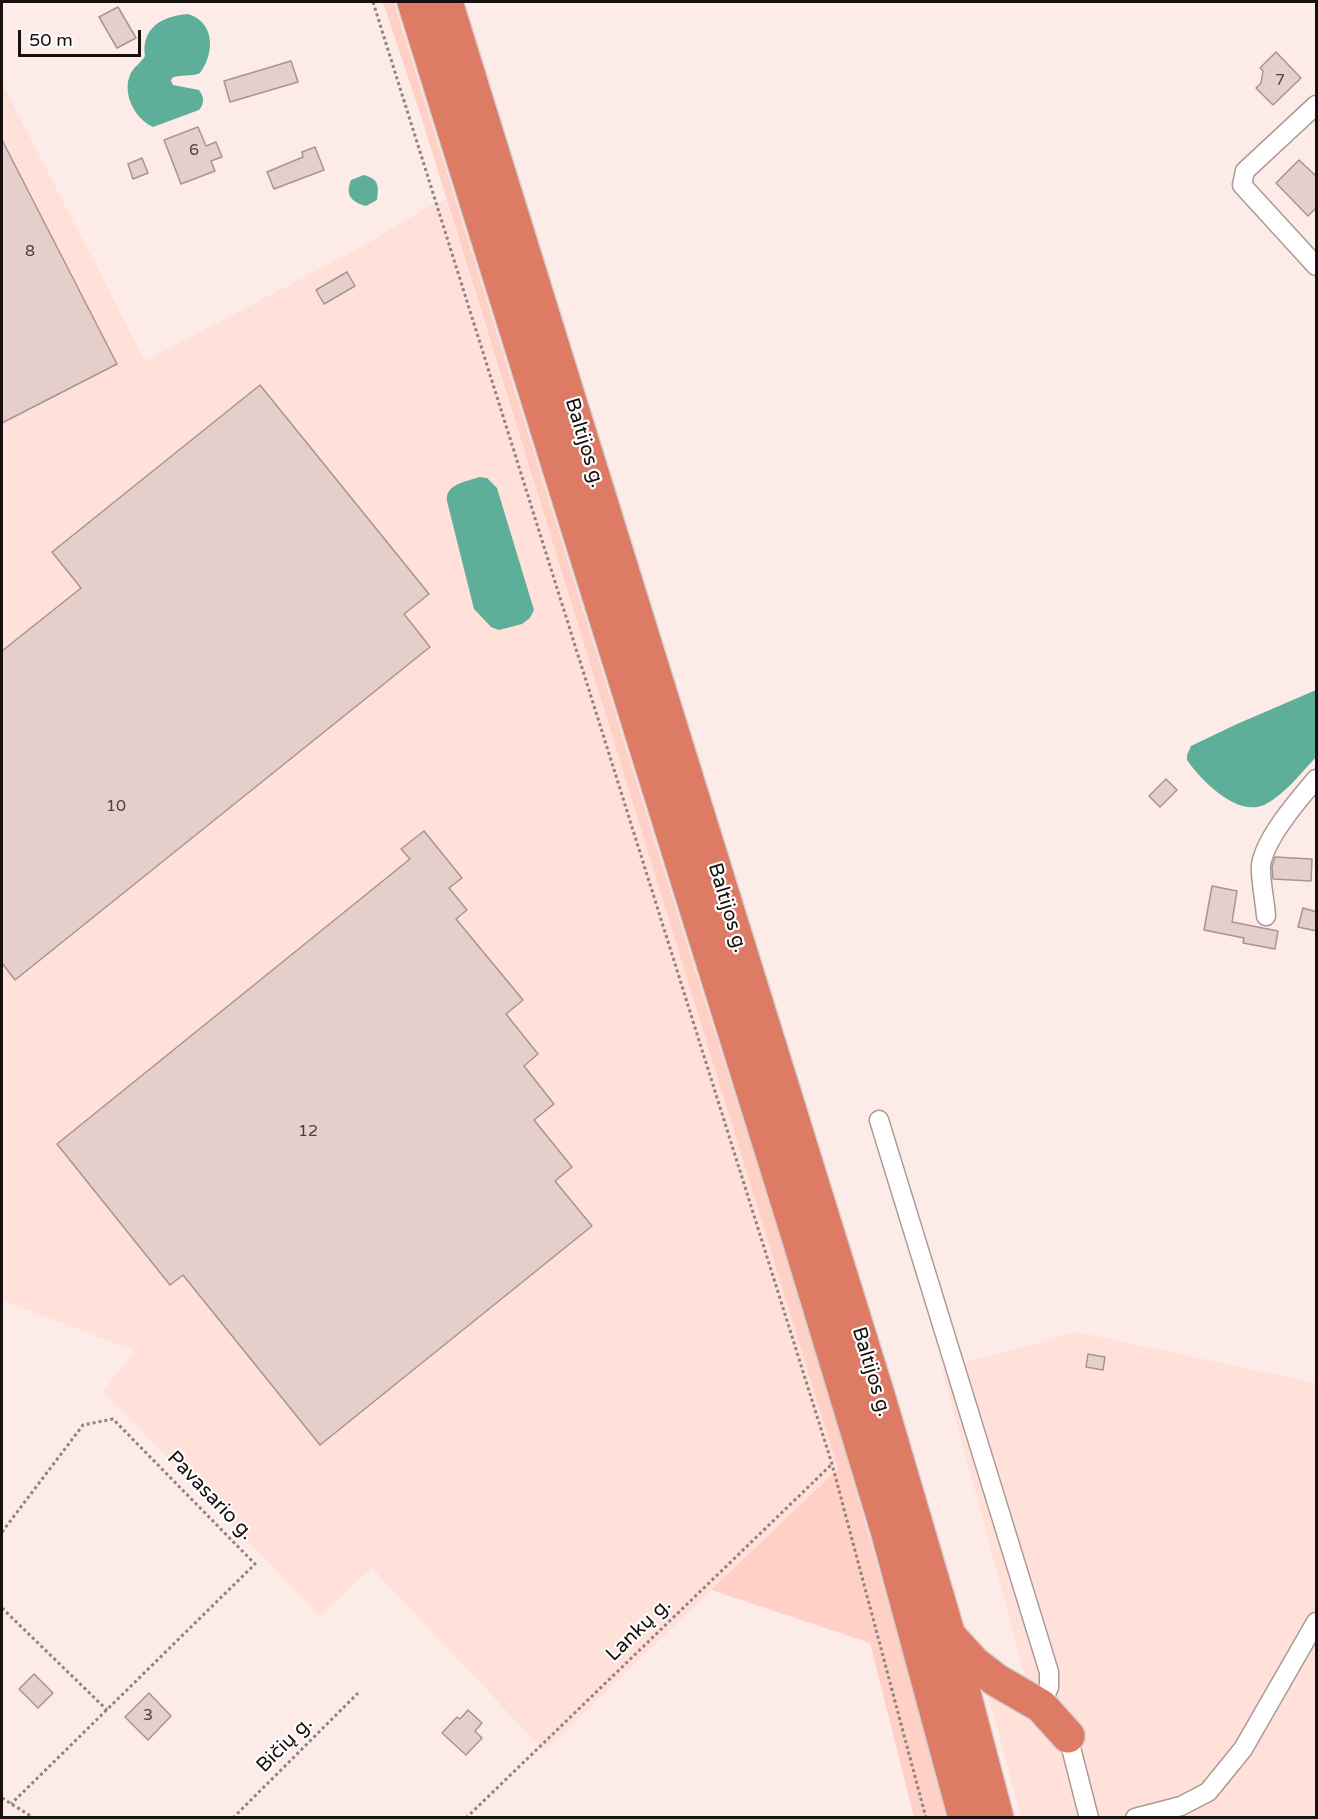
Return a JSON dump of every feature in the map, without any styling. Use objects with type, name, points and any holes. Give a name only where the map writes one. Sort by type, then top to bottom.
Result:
[{"type":"highway","name":"Baltijos g.","points":[[414,2],[797,1233],[887,1530],[965,1818]]},
{"type":"highway","name":"Baltijos g.","points":[[446,2],[875,1383],[949,1636],[997,1818]]},
{"type":"highway","points":[[949,1636],[974,1664],[996,1680],[1041,1706],[1068,1736]]},
{"type":"street","points":[[1317,105],[1245,171],[1242,184],[1317,266]]},
{"type":"street","points":[[1266,916],[1261,865],[1268,846],[1280,824],[1317,779]]},
{"type":"street","points":[[879,1120],[1049,1672],[1049,1687],[1041,1706]]},
{"type":"street","points":[[1135,1818],[1181,1806],[1208,1792],[1243,1749],[1317,1622]]},
{"type":"street","points":[[1068,1736],[1089,1818]]},
{"type":"path","points":[[373,2],[832,1464],[926,1818]]},
{"type":"path","name":"Pavasario g.","points":[[2,1532],[83,1425],[113,1419],[255,1564],[11,1804]]},
{"type":"path","name":"Lankų g.","points":[[466,1818],[832,1464]]},
{"type":"path","points":[[2,1608],[107,1710]]},
{"type":"path","name":"Bičių g.","points":[[233,1818],[358,1693]]},
{"type":"path","points":[[2,1798],[34,1818]]},
{"type":"shaded area","points":[[383,2],[394,2],[703,995],[806,1317],[950,1817],[914,1817],[870,1643],[711,1590],[838,1469],[422,119]]},
{"type":"shaded area","points":[[188,14],[197,18],[208,31],[210,48],[208,56],[200,73],[175,77],[171,81],[173,85],[199,90],[203,102],[199,110],[153,127],[141,118],[132,105],[128,90],[130,75],[145,56],[146,38],[155,25],[170,17]]},
{"type":"shaded area","points":[[2,83],[145,361],[356,250],[430,206],[446,200],[838,1469],[544,1751],[372,1568],[320,1616],[103,1391],[135,1351],[2,1300]]},
{"type":"shaded area","points":[[364,175],[373,179],[378,187],[377,200],[366,206],[353,200],[349,194],[351,180]]},
{"type":"shaded area","points":[[479,477],[487,478],[497,488],[534,610],[530,618],[522,624],[499,630],[491,627],[474,609],[447,501],[447,495],[453,487]]},
{"type":"shaded area","points":[[1316,690],[1316,757],[1287,789],[1266,804],[1255,807],[1232,802],[1211,787],[1187,760],[1191,746]]},
{"type":"shaded area","points":[[1077,1332],[1316,1383],[1316,1817],[1021,1817],[976,1649],[1025,1676],[942,1369]]},
{"type":"building","points":[[118,7],[136,38],[117,48],[99,17]]},
{"type":"building","points":[[1276,52],[1301,78],[1273,105],[1256,88],[1261,83],[1263,71],[1260,68]]},
{"type":"building","points":[[291,61],[298,82],[230,102],[224,81]]},
{"type":"building","points":[[198,127],[206,146],[216,142],[222,157],[211,161],[215,171],[181,184],[164,140]]},
{"type":"building","points":[[2,140],[117,364],[2,423]]},
{"type":"building","points":[[315,147],[324,170],[274,189],[267,172],[303,157],[302,152]]},
{"type":"building","points":[[142,158],[148,173],[133,179],[128,164]]},
{"type":"building","points":[[1299,160],[1317,177],[1317,207],[1308,216],[1276,183]]},
{"type":"building","points":[[347,272],[355,286],[324,304],[316,290]]},
{"type":"building","points":[[260,385],[429,594],[404,614],[430,647],[15,980],[2,963],[2,651],[81,588],[52,552]]},
{"type":"building","points":[[1166,779],[1177,790],[1160,807],[1149,796]]},
{"type":"building","points":[[424,831],[462,878],[449,888],[467,910],[456,919],[523,1000],[506,1014],[538,1054],[524,1066],[554,1104],[534,1120],[572,1167],[555,1181],[592,1226],[320,1445],[183,1275],[170,1285],[57,1144],[410,859],[401,849]]},
{"type":"building","points":[[1275,857],[1312,859],[1311,881],[1273,879],[1272,867]]},
{"type":"building","points":[[1212,886],[1237,891],[1232,922],[1278,931],[1275,949],[1243,943],[1244,938],[1204,930]]},
{"type":"building","points":[[1303,908],[1317,912],[1317,931],[1298,927]]},
{"type":"building","points":[[1088,1354],[1105,1357],[1103,1370],[1086,1367]]},
{"type":"building","points":[[34,1674],[53,1693],[38,1708],[19,1689]]},
{"type":"building","points":[[149,1693],[171,1716],[148,1740],[125,1717]]},
{"type":"building","points":[[468,1710],[482,1723],[475,1731],[482,1738],[466,1755],[442,1733],[457,1717],[460,1719]]}]
